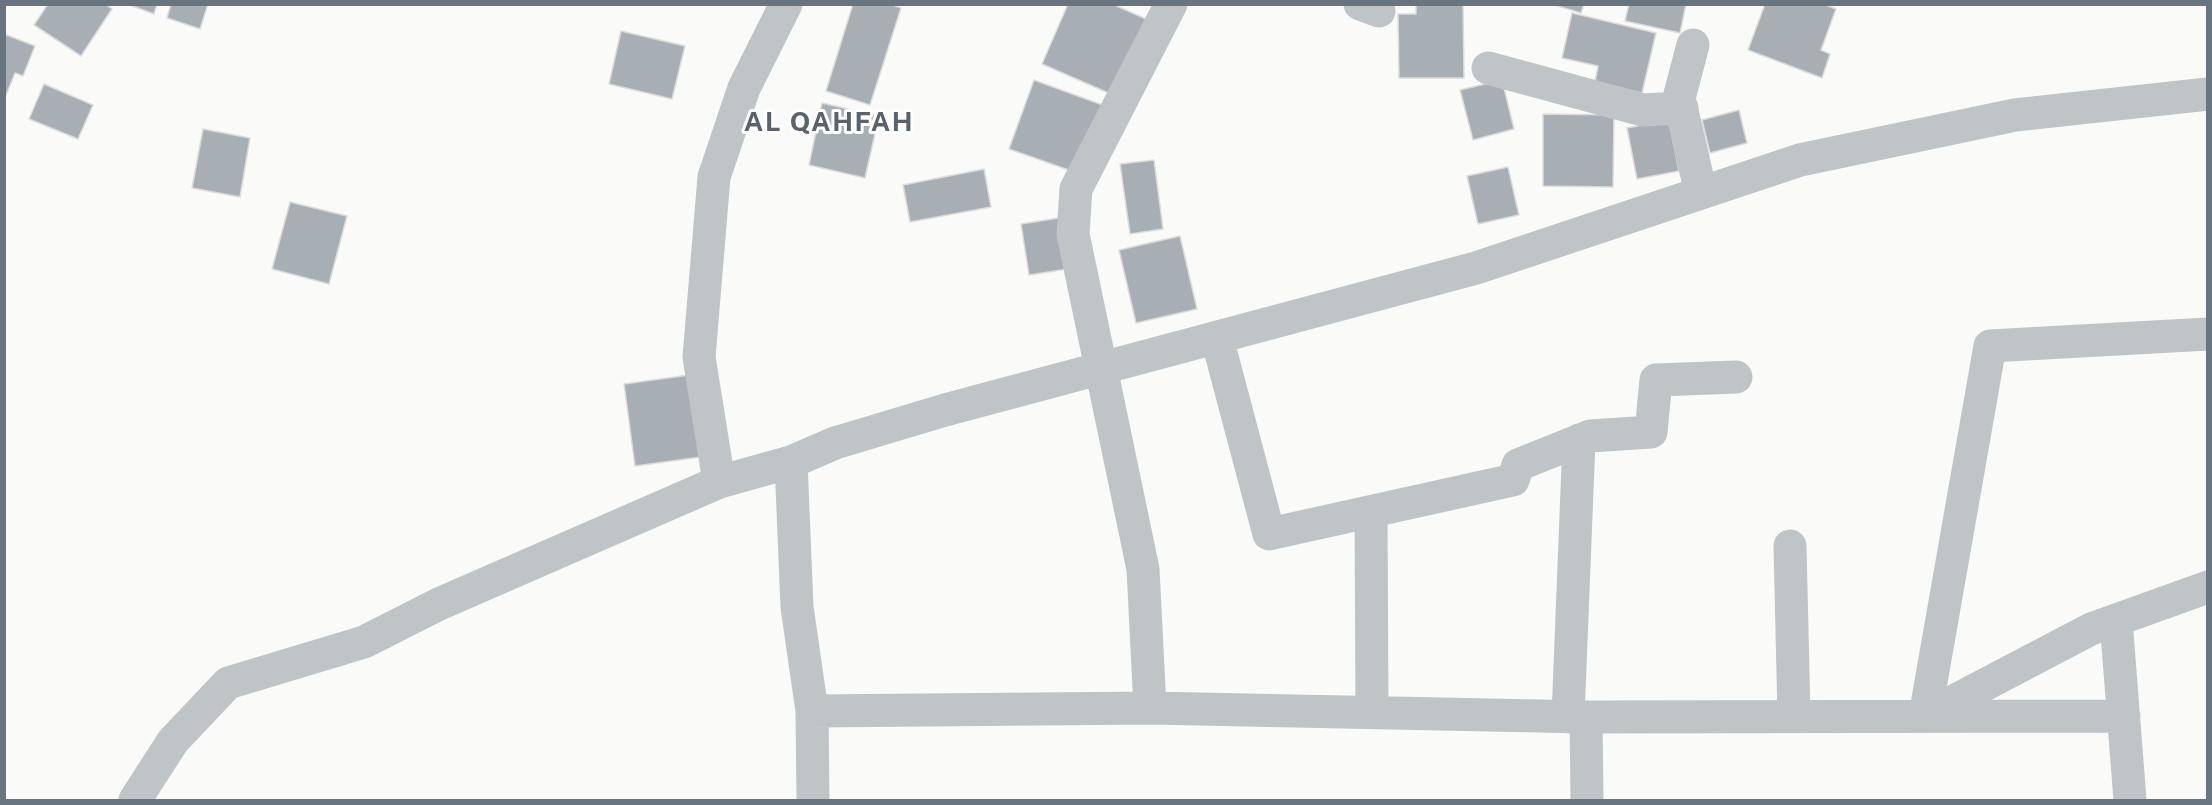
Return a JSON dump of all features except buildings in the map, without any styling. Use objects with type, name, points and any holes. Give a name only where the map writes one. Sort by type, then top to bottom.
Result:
[{"type":"street","points":[[719,482],[699,357],[714,177],[744,88],[786,4]]},
{"type":"street","points":[[1150,708],[1143,569],[1103,368],[1073,234],[1077,189],[1171,4]]},
{"type":"street","points":[[1693,45],[1680,98],[1701,193]]},
{"type":"street","points":[[1488,68],[1643,110],[1682,108]]},
{"type":"street","points":[[135,801],[173,741],[228,683],[364,642],[439,604],[719,482],[791,462],[835,443],[945,410],[1476,268],[1800,160],[2015,115],[2208,94]]},
{"type":"street","points":[[1925,716],[1990,346],[2208,334]]},
{"type":"street","points":[[1218,338],[1269,534],[1513,480],[1518,465],[1590,436],[1651,432],[1656,380],[1736,377]]},
{"type":"street","points":[[1579,440],[1577,717],[1587,801]]},
{"type":"street","points":[[791,462],[797,607],[812,711],[813,801]]},
{"type":"street","points":[[1371,512],[1372,712]]},
{"type":"street","points":[[1790,546],[1794,716]]},
{"type":"street","points":[[1925,716],[2091,629],[2208,587]]},
{"type":"street","points":[[2116,620],[2130,801]]},
{"type":"street","points":[[812,711],[1150,708],[1577,717],[2124,716]]},
{"type":"district","name":"AL QAHFAH","points":[[829,123]]}]
